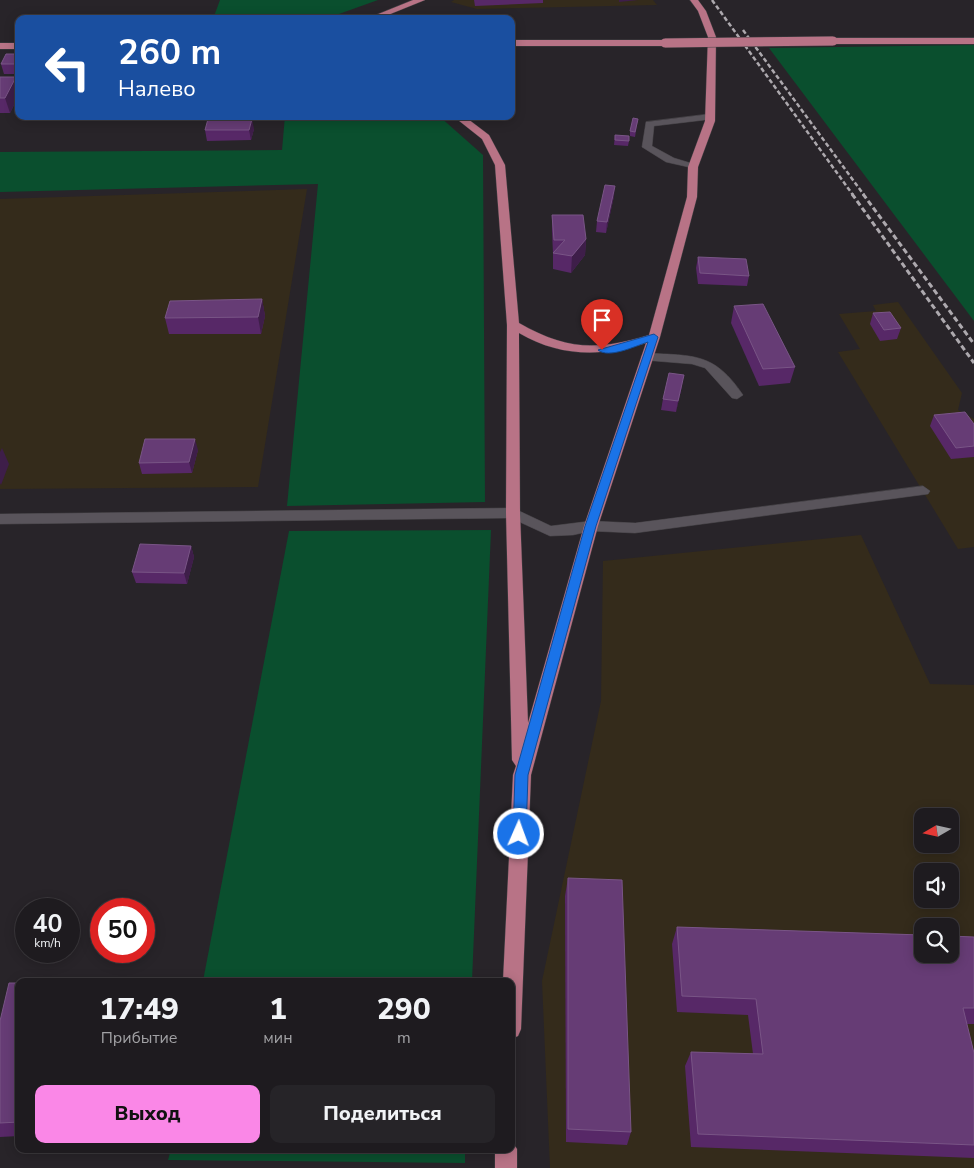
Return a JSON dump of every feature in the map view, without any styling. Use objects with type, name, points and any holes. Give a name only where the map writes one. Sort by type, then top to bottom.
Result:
[{"type":"main road","points":[[381,15],[421,0]]},
{"type":"main road","points":[[522,775],[591,526],[654,337],[692,197],[693,167],[710,117],[712,37],[705,17],[694,0]]},
{"type":"main road","points":[[391,15],[403,7]]},
{"type":"main road","points":[[515,44],[974,41]]},
{"type":"main road","points":[[0,46],[15,46]]},
{"type":"main road","points":[[463,120],[486,137],[500,165],[513,325],[513,513],[522,775],[513,978]]},
{"type":"main road","points":[[513,325],[532,337],[554,345],[586,351],[618,349],[654,337]]},
{"type":"main road","points":[[506,1153],[506,1168]]},
{"type":"lane","points":[[693,167],[670,160],[647,147],[649,124],[710,117]]},
{"type":"lane","points":[[647,357],[694,360],[709,365],[737,395]]},
{"type":"lane","points":[[0,519],[513,513],[535,526],[550,531],[572,530],[591,526],[635,528],[923,490]]},
{"type":"shaded area","points":[[454,0],[653,0],[657,5],[477,9],[451,2]]},
{"type":"shaded area","points":[[307,189],[258,487],[0,489],[0,199]]},
{"type":"shaded area","points":[[898,302],[962,393],[958,410],[974,419],[974,547],[958,549],[838,352],[860,349],[839,314],[876,311],[873,305]]},
{"type":"shaded area","points":[[861,535],[930,684],[974,685],[974,1168],[550,1168],[542,981],[601,701],[603,561]]},
{"type":"green space","points":[[220,0],[378,0],[336,15],[214,15]]},
{"type":"green space","points":[[974,45],[974,321],[769,48]]},
{"type":"green space","points":[[285,120],[444,120],[483,155],[485,502],[287,506],[318,184],[0,192],[0,152],[282,150]]},
{"type":"green space","points":[[491,530],[472,978],[204,978],[289,531]]},
{"type":"green space","points":[[170,1153],[465,1153],[465,1163],[168,1160]]},
{"type":"building","points":[[6,54],[15,54],[15,64],[1,64]]},
{"type":"building","points":[[0,77],[15,77],[5,98],[0,98]]},
{"type":"building","points":[[633,118],[638,119],[635,132],[630,131]]},
{"type":"building","points":[[208,120],[252,120],[249,130],[205,130]]},
{"type":"building","points":[[615,135],[629,136],[629,141],[615,140]]},
{"type":"building","points":[[605,185],[615,186],[607,222],[597,221]]},
{"type":"building","points":[[552,215],[583,215],[586,239],[572,256],[553,253],[565,240],[554,240]]},
{"type":"building","points":[[698,257],[746,259],[749,276],[700,273]]},
{"type":"building","points":[[262,299],[258,317],[165,318],[170,301]]},
{"type":"building","points":[[763,304],[795,367],[763,369],[734,306]]},
{"type":"building","points":[[890,312],[901,328],[884,330],[873,313]]},
{"type":"building","points":[[669,373],[684,375],[678,401],[663,399]]},
{"type":"building","points":[[965,412],[974,424],[974,446],[956,448],[934,415]]},
{"type":"building","points":[[145,439],[195,439],[189,462],[139,463]]},
{"type":"building","points":[[140,544],[191,546],[184,573],[132,572]]},
{"type":"building","points":[[568,878],[622,880],[631,1132],[568,1129]]},
{"type":"building","points":[[677,927],[914,935],[914,963],[959,963],[959,936],[974,937],[974,1008],[963,1008],[974,1053],[974,1145],[698,1134],[691,1052],[763,1054],[756,999],[682,996]]},
{"type":"building","points":[[9,983],[15,983],[15,1122],[0,1123],[0,1021]]},
{"type":"railway","points":[[712,0],[853,195]]},
{"type":"railway","points":[[743,30],[864,195]]},
{"type":"railway","points":[[852,194],[974,363]]},
{"type":"railway","points":[[863,194],[974,344]]},
{"type":"route","points":[[519,834],[522,775],[591,526],[654,337],[618,349],[602,350]]}]
